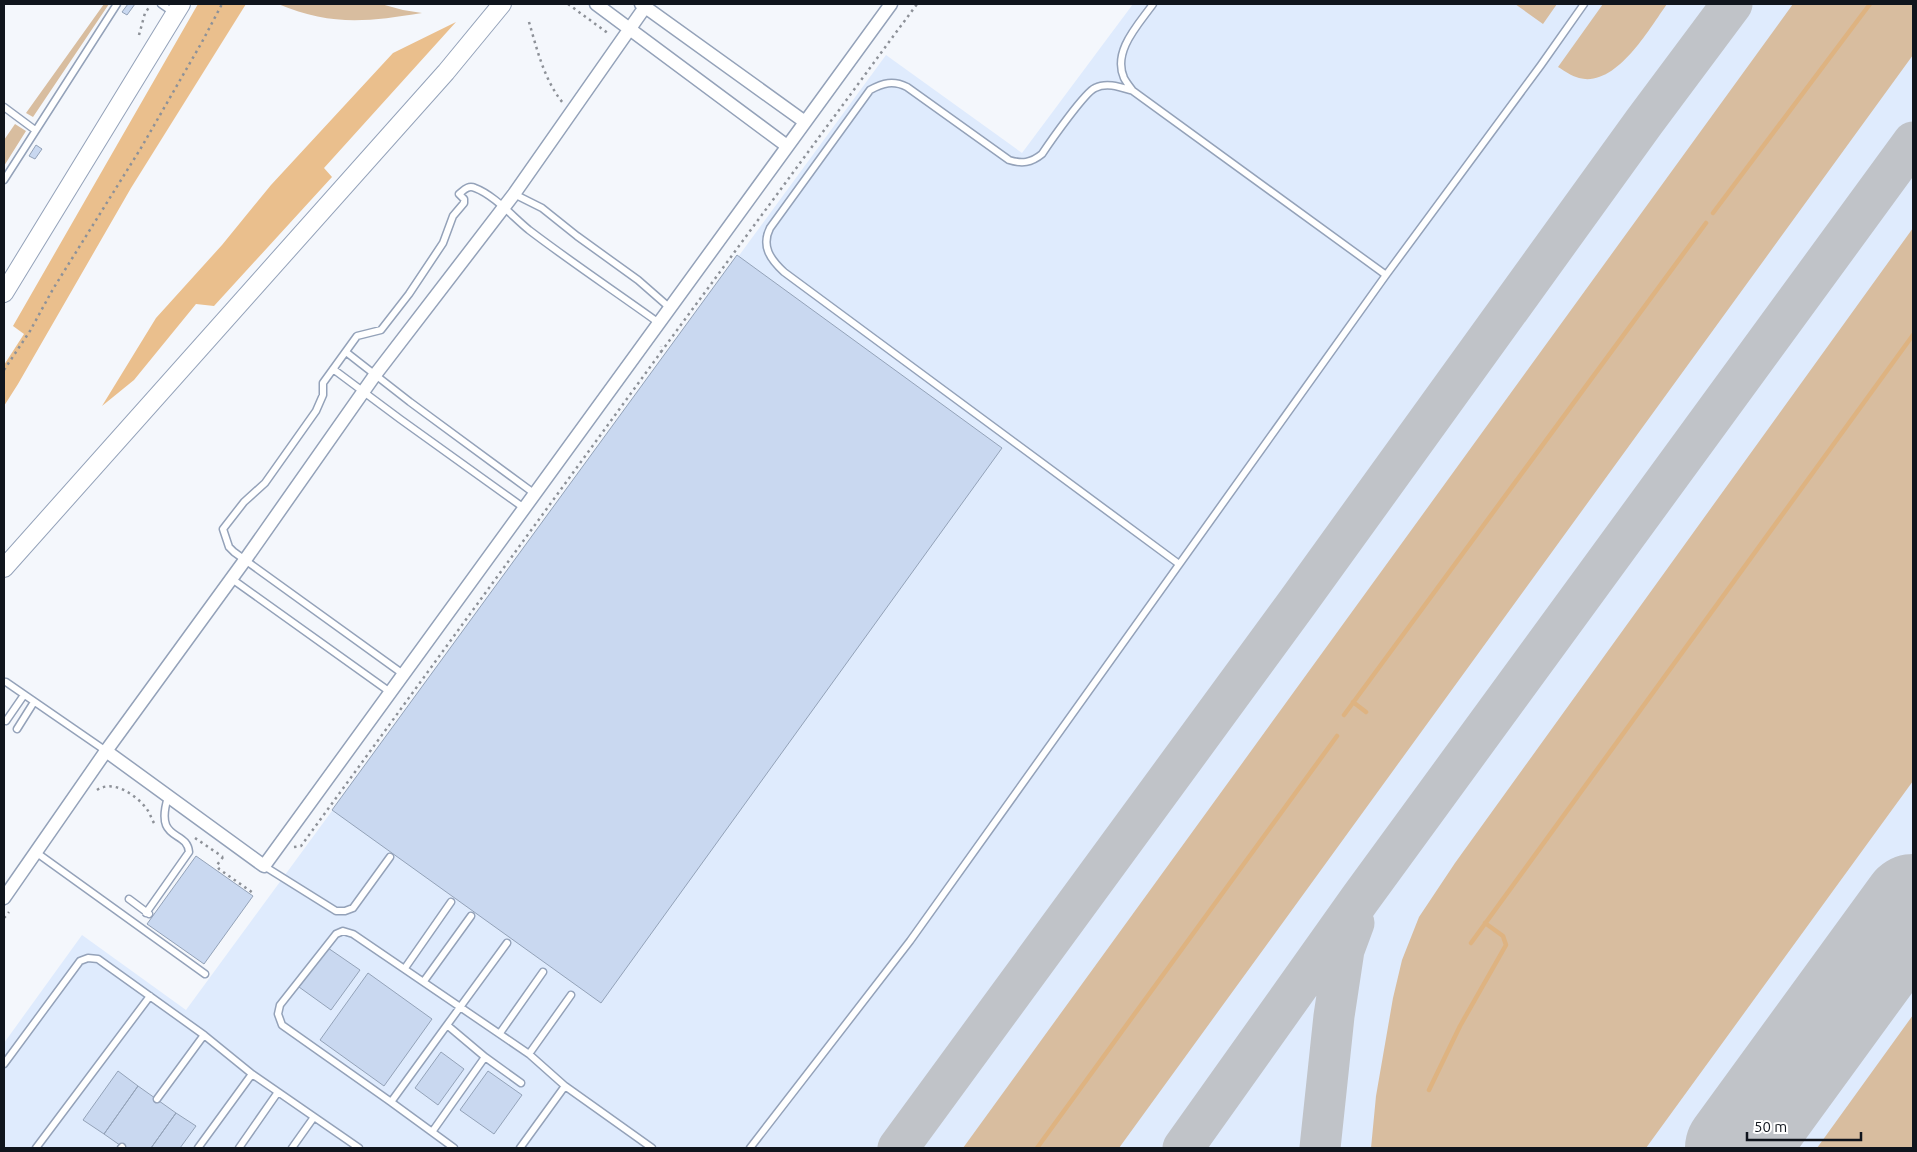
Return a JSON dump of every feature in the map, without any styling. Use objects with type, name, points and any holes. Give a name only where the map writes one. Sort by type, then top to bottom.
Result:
[{"type":"street","points":[[4,568],[446,72],[502,4]]},
{"type":"street","points":[[596,4],[787,146]]},
{"type":"street","points":[[106,751],[264,866],[891,4]]},
{"type":"street","points":[[4,898],[106,751],[246,560],[375,375],[514,194],[644,5],[805,122]]},
{"type":"street","points":[[4,293],[172,7]]},
{"type":"lane","points":[[4,180],[117,4]]},
{"type":"lane","points":[[1133,91],[1124,78],[1121,59],[1125,44],[1153,4]]},
{"type":"lane","points":[[750,1148],[910,941],[1386,274],[1584,4]]},
{"type":"lane","points":[[1179,564],[784,272],[769,257],[766,247],[766,236],[770,228],[870,90],[878,86],[887,83],[899,83],[907,87],[1009,160],[1018,162],[1034,160],[1042,154],[1091,90],[1104,85],[1113,85],[1133,91],[1386,274]]},
{"type":"lane","points":[[4,107],[35,130]]},
{"type":"lane","points":[[403,674],[229,547],[223,529],[244,502],[265,483],[321,403],[323,383],[357,336],[381,330],[409,294],[443,243],[454,216],[464,203],[459,194],[465,188],[474,187],[528,229],[659,323]]},
{"type":"lane","points":[[514,194],[542,208],[638,280],[670,308]]},
{"type":"lane","points":[[346,352],[535,494]]},
{"type":"lane","points":[[333,369],[524,508]]},
{"type":"lane","points":[[232,579],[390,692]]},
{"type":"lane","points":[[6,682],[106,751]]},
{"type":"lane","points":[[6,721],[24,695]]},
{"type":"lane","points":[[17,729],[34,702]]},
{"type":"lane","points":[[129,900],[148,914],[189,852],[185,843],[169,831],[165,824],[164,817],[168,797]]},
{"type":"lane","points":[[37,853],[205,974]]},
{"type":"lane","points":[[264,866],[336,911],[346,911],[354,908],[390,857]]},
{"type":"lane","points":[[405,968],[451,902]]},
{"type":"lane","points":[[424,981],[470,916]]},
{"type":"lane","points":[[454,1148],[282,1025],[278,1014],[280,1005],[336,934],[343,932],[353,934],[405,968],[529,1054],[565,1086],[652,1148]]},
{"type":"lane","points":[[391,1102],[507,943]]},
{"type":"lane","points":[[4,1064],[80,961],[88,958],[98,959],[204,1035],[252,1074],[359,1148]]},
{"type":"lane","points":[[500,1033],[543,972]]},
{"type":"lane","points":[[529,1054],[571,995]]},
{"type":"lane","points":[[36,1148],[150,996]]},
{"type":"lane","points":[[447,1025],[485,1057],[521,1083]]},
{"type":"lane","points":[[157,1099],[204,1035]]},
{"type":"lane","points":[[432,1132],[485,1057]]},
{"type":"lane","points":[[198,1148],[252,1074]]},
{"type":"lane","points":[[520,1148],[565,1086]]},
{"type":"lane","points":[[240,1148],[278,1092]]},
{"type":"lane","points":[[292,1148],[314,1117]]},
{"type":"path","points":[[139,35],[145,13],[152,4]]},
{"type":"path","points":[[4,370],[30,331],[53,289],[141,148],[222,4]]},
{"type":"path","points":[[568,4],[620,42]]},
{"type":"path","points":[[301,846],[917,4]]},
{"type":"path","points":[[529,22],[542,67],[556,95],[571,113]]},
{"type":"path","points":[[878,43],[885,48]]},
{"type":"path","points":[[661,352],[662,342]]},
{"type":"path","points":[[95,792],[103,786],[118,787],[144,805],[160,834],[163,836],[169,831]]},
{"type":"path","points":[[223,857],[217,865],[218,869],[253,893]]},
{"type":"path","points":[[4,918],[9,911]]},
{"type":"shaded area","points":[[104,4],[109,4],[33,117],[26,113]]},
{"type":"shaded area","points":[[198,4],[246,4],[131,188],[4,406],[4,365],[24,334],[13,326]]},
{"type":"shaded area","points":[[278,4],[381,4],[422,13],[366,20],[332,19],[297,11]]},
{"type":"shaded area","points":[[1133,4],[1913,4],[1913,1148],[4,1148],[4,1043],[82,935],[186,1010],[886,55],[1022,153]]},
{"type":"shaded area","points":[[1515,4],[1557,4],[1543,24]]},
{"type":"shaded area","points":[[1603,4],[1667,4],[1641,41],[1618,66],[1606,74],[1593,79],[1579,78],[1571,75],[1558,67]]},
{"type":"shaded area","points":[[1793,4],[1913,4],[1913,55],[1119,1148],[963,1148]]},
{"type":"shaded area","points":[[456,22],[324,168],[332,177],[214,306],[196,304],[134,380],[102,406],[156,318],[222,245],[271,185],[393,53]]},
{"type":"shaded area","points":[[15,124],[26,131],[4,166],[4,140]]},
{"type":"shaded area","points":[[1913,228],[1913,781],[1646,1148],[1371,1148],[1376,1096],[1393,998],[1402,960],[1419,917],[1455,863]]},
{"type":"shaded area","points":[[1913,1015],[1913,1148],[1817,1148]]},
{"type":"building","points":[[128,4],[135,4],[127,15],[122,12]]},
{"type":"building","points":[[36,145],[42,149],[35,159],[29,156]]},
{"type":"building","points":[[737,255],[1002,448],[601,1003],[332,810]]},
{"type":"building","points":[[196,856],[253,896],[204,964],[147,924]]},
{"type":"building","points":[[328,948],[360,970],[331,1010],[299,987]]},
{"type":"building","points":[[368,973],[432,1019],[384,1086],[320,1040]]},
{"type":"building","points":[[441,1052],[464,1069],[438,1105],[415,1088]]},
{"type":"building","points":[[118,1071],[138,1086],[104,1134],[83,1120]]},
{"type":"building","points":[[488,1071],[522,1095],[494,1134],[460,1110]]},
{"type":"building","points":[[138,1086],[176,1113],[151,1148],[124,1148],[104,1134]]},
{"type":"building","points":[[176,1113],[196,1126],[180,1148],[151,1148]]},
{"type":"waterway","points":[[1713,213],[1870,4]]},
{"type":"waterway","points":[[1344,715],[1706,223]]},
{"type":"waterway","points":[[1471,943],[1913,335]]},
{"type":"waterway","points":[[1353,702],[1366,712]]},
{"type":"waterway","points":[[1037,1148],[1337,736]]},
{"type":"waterway","points":[[1429,1090],[1460,1026],[1506,945],[1503,936],[1485,923]]},
{"type":"taxiway","points":[[898,1148],[1297,603],[1644,122],[1732,4]]},
{"type":"taxiway","points":[[1183,1148],[1360,899],[1913,142]]},
{"type":"taxiway","points":[[1320,1148],[1334,1016],[1344,950],[1354,923]]},
{"type":"runway","points":[[1736,1148],[1913,905]]}]
